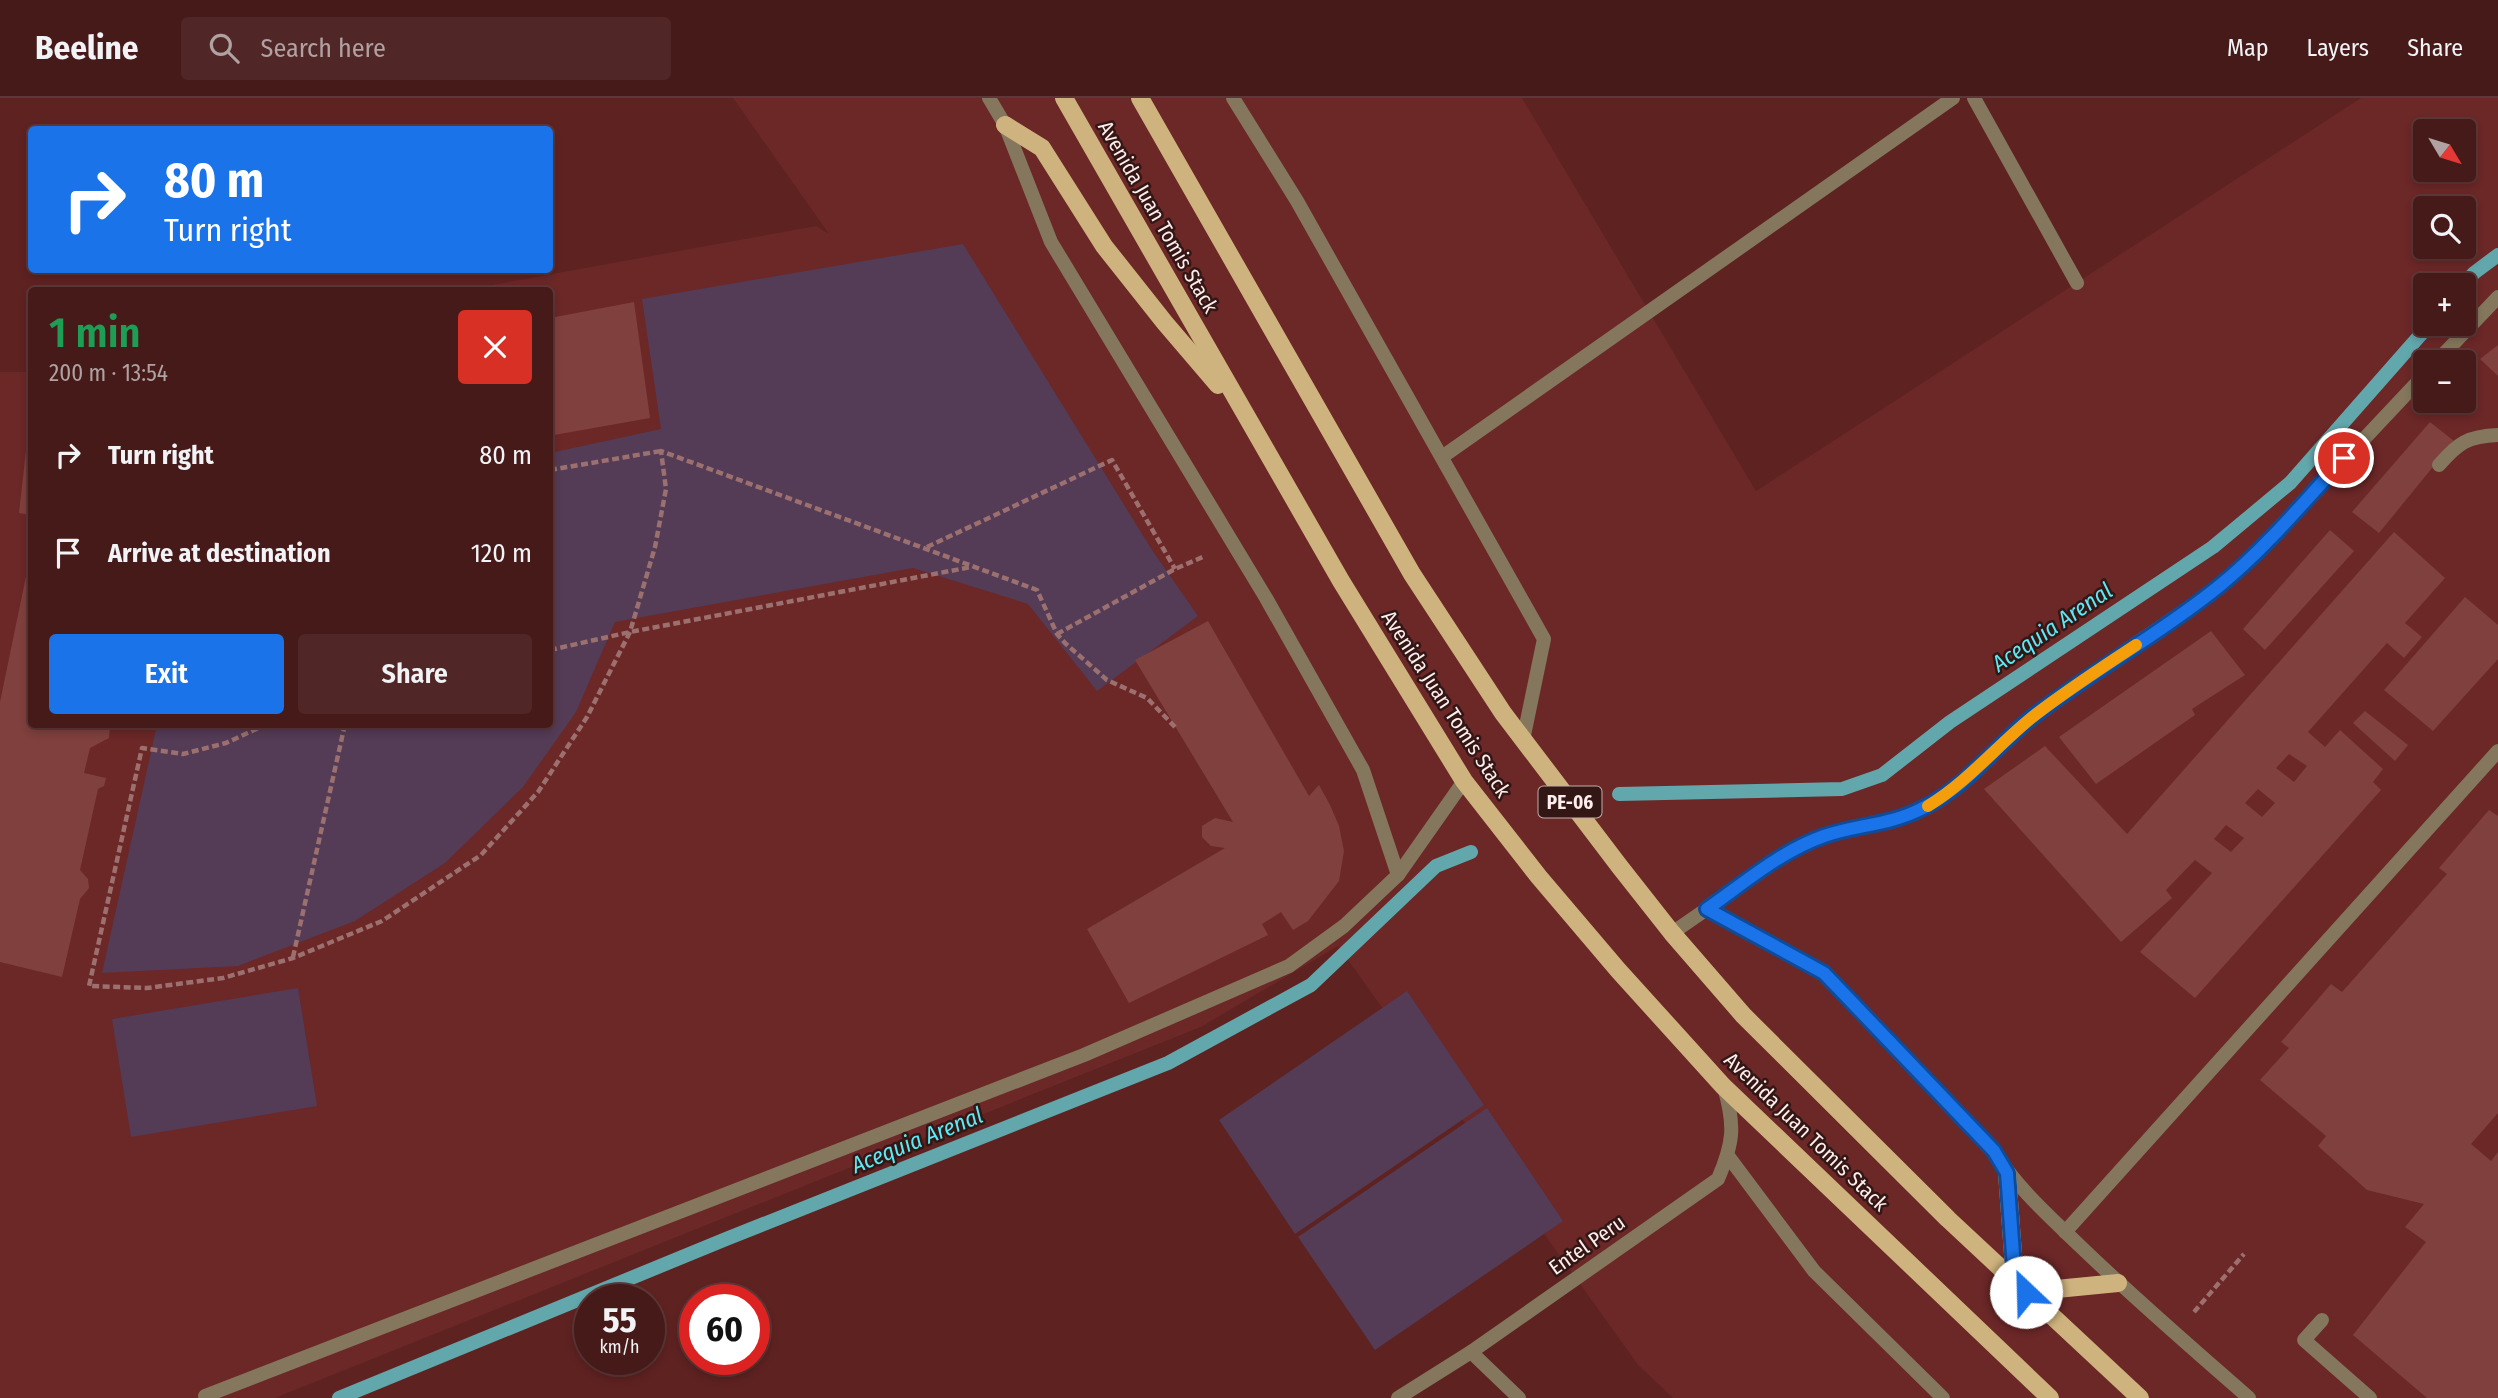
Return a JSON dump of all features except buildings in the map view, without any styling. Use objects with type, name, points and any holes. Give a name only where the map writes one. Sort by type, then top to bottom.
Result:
[{"type":"main road","name":"Avenida Juan Tomis Stack","points":[[1064,98],[1341,581],[1464,781],[1539,877],[1723,1086],[2050,1398]]},
{"type":"main road","name":"Avenida Juan Tomis Stack","points":[[1140,98],[1412,574],[1523,740],[1672,933],[1743,1015],[1948,1219],[2140,1398]]},
{"type":"main road","points":[[1005,125],[1042,148],[1104,246],[1165,323],[1246,416]]},
{"type":"main road","points":[[2007,1173],[2021,1287],[2118,1283]]},
{"type":"street","points":[[989,98],[1005,125],[1051,242],[1266,598],[1363,770],[1398,875]]},
{"type":"street","points":[[1233,98],[1297,201],[1544,639],[1523,740]]},
{"type":"street","points":[[1442,457],[1954,98]]},
{"type":"street","points":[[1974,98],[2077,282]]},
{"type":"street","points":[[2447,350],[2498,297]]},
{"type":"street","points":[[1672,933],[1788,853],[1822,837],[1897,819],[1921,810],[1950,792],[2029,720],[2068,689],[2219,587],[2286,522],[2413,387]]},
{"type":"street","points":[[2439,465],[2457,444],[2483,436],[2498,435]]},
{"type":"street","points":[[2065,1232],[2498,751]]},
{"type":"street","points":[[205,1396],[1084,1055],[1289,967],[1344,926],[1398,875],[1464,781]]},
{"type":"street","points":[[1707,909],[1824,973],[1994,1151],[2007,1173],[2065,1232],[2118,1283],[2249,1398]]},
{"type":"street","name":"Entel Peru","points":[[1398,1398],[1471,1352],[1718,1179],[1728,1156],[1733,1118],[1723,1086]]},
{"type":"street","points":[[1728,1156],[1814,1270],[1943,1398]]},
{"type":"street","points":[[2322,1320],[2304,1340],[2370,1398]]},
{"type":"street","points":[[1471,1352],[1519,1398]]},
{"type":"path","points":[[258,728],[226,743],[183,754],[142,748],[89,986],[147,988],[223,978],[293,958],[382,921],[481,855],[538,792],[587,717],[630,632],[655,547],[666,489],[661,451]]},
{"type":"path","points":[[553,469],[661,451],[1037,590],[1057,634],[1107,681],[1147,698],[1175,727]]},
{"type":"path","points":[[927,548],[1112,460],[1175,569]]},
{"type":"path","points":[[1057,634],[1175,569],[1233,543]]},
{"type":"path","points":[[553,649],[974,566]]},
{"type":"path","points":[[293,958],[344,728]]},
{"type":"shaded area","points":[[733,98],[1522,98],[1756,491],[2361,98],[2498,98],[2498,1398],[1673,1398],[1638,1365],[1338,946],[1201,1027],[275,1398],[0,1398],[0,372],[28,372],[28,728],[553,728],[553,287],[480,287],[816,226],[829,234]]},
{"type":"shaded area","points":[[963,244],[1152,550],[1198,616],[1097,691],[1028,604],[913,568],[615,622],[576,712],[523,787],[445,863],[355,921],[238,966],[102,973],[156,728],[553,728],[553,452],[661,429],[642,299]]},
{"type":"shaded area","points":[[298,988],[317,1106],[131,1137],[112,1019]]},
{"type":"shaded area","points":[[1407,991],[1484,1105],[1295,1234],[1219,1120]]},
{"type":"shaded area","points":[[1487,1108],[1563,1221],[1375,1350],[1298,1237]]},
{"type":"waterway","name":"Acequia Arenal","points":[[2474,273],[2498,255]]},
{"type":"waterway","name":"Acequia Arenal","points":[[1619,794],[1842,789],[1882,775],[1950,722],[2213,547],[2290,483],[2419,336]]},
{"type":"waterway","name":"Acequia Arenal","points":[[339,1398],[726,1239],[1168,1063],[1311,985],[1436,866],[1471,852]]},
{"type":"slow traffic","points":[[1928,806],[1950,792],[2029,720],[2068,689],[2136,645]]},
{"type":"route","points":[[2026,1292],[2015,1281],[2007,1173],[1994,1151],[1824,973],[1707,909],[1788,853],[1822,837],[1897,819],[1921,810],[1950,792],[2029,720],[2068,689],[2219,587],[2286,522],[2344,458]]}]
